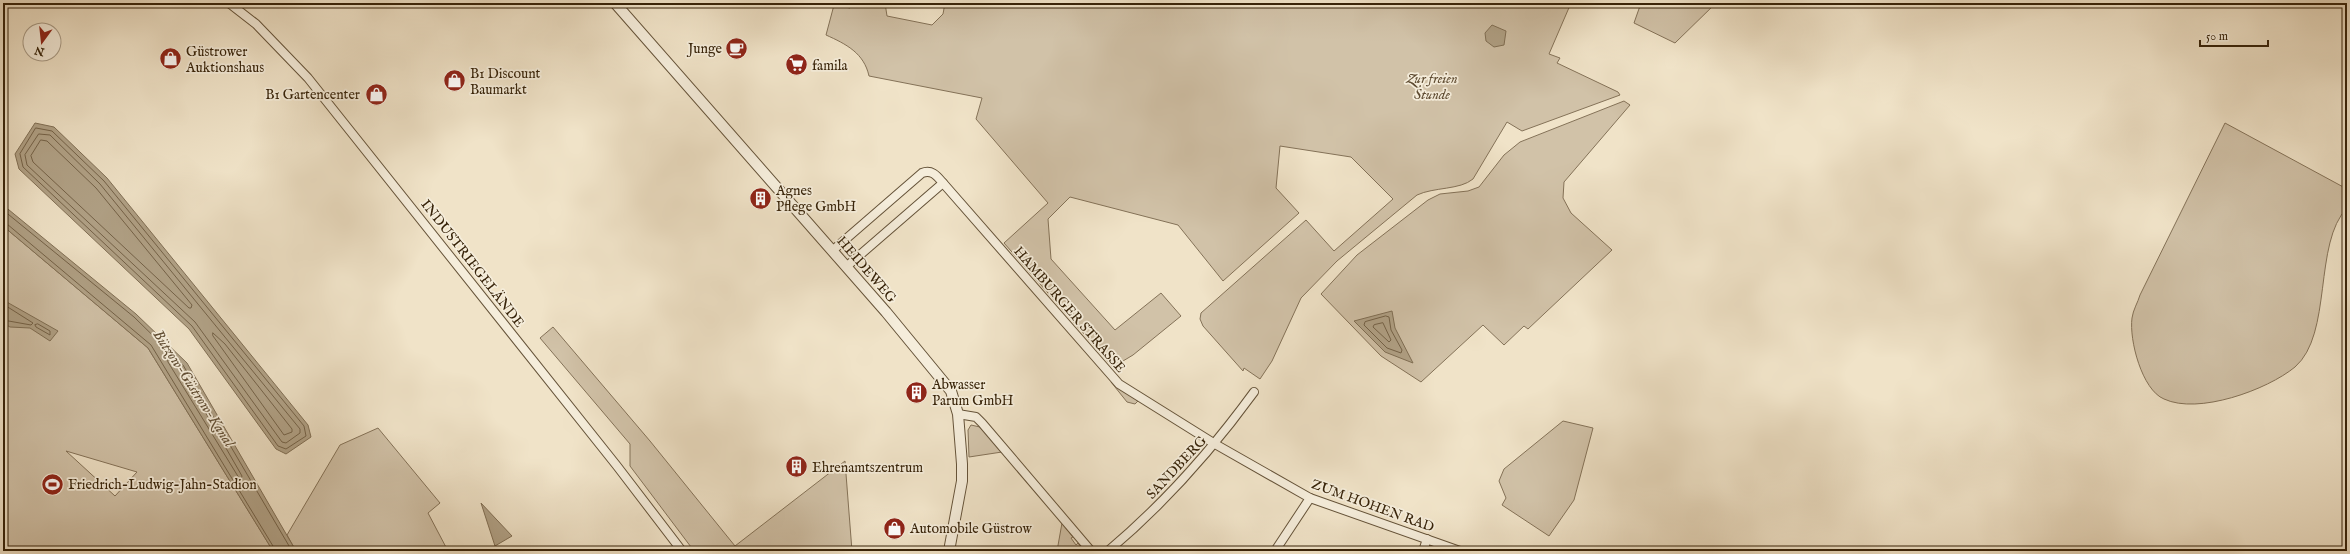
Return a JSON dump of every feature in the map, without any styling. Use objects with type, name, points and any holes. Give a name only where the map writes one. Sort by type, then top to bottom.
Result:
[{"type":"street","name":"INDUSTRIEGELÄNDE","points":[[229,3],[256,24],[308,78],[612,459],[682,551]]},
{"type":"street","name":"HEIDEWEG","points":[[614,3],[946,381],[955,398],[962,445],[962,482],[949,551]]},
{"type":"street","name":"HAMBURGER STRASSE","points":[[832,251],[922,173],[927,171],[934,173],[1119,384],[1215,444]]},
{"type":"street","points":[[846,267],[943,183]]},
{"type":"street","name":"SANDBERG","points":[[1108,551],[1156,508],[1215,444],[1254,392]]},
{"type":"street","points":[[958,414],[976,417],[982,422],[1091,551]]},
{"type":"street","name":"ZUM HOHEN RAD","points":[[1215,444],[1310,498],[1460,551]]},
{"type":"street","points":[[1275,551],[1310,498]]},
{"type":"street","points":[[1423,551],[1427,539]]},
{"type":"green space","name":"Zur freien Stunde","points":[[851,3],[885,3],[887,16],[932,25],[943,14],[945,3],[1571,3],[1549,54],[1560,58],[1557,63],[1618,92],[1620,95],[1522,131],[1507,122],[1473,179],[1468,183],[1454,187],[1424,192],[1417,195],[1337,261],[1301,298],[1272,361],[1260,379],[1244,368],[1243,371],[1203,326],[1200,319],[1201,313],[1306,220],[1334,251],[1393,199],[1351,157],[1280,146],[1276,188],[1299,213],[1223,281],[1178,225],[1070,197],[1048,219],[1051,259],[1115,330],[1161,293],[1181,316],[1133,355],[1113,367],[1004,243],[1048,203],[976,119],[982,98],[869,76],[863,61],[853,50],[826,35],[834,5],[850,8]]},
{"type":"green space","points":[[1641,3],[1716,3],[1675,43],[1634,23]]},
{"type":"green space","points":[[1624,101],[1630,105],[1564,182],[1563,198],[1571,213],[1612,250],[1528,329],[1524,326],[1504,345],[1483,325],[1421,382],[1381,356],[1321,294],[1357,255],[1428,200],[1440,194],[1468,191],[1479,187],[1504,155],[1520,142]]},
{"type":"green space","points":[[2225,123],[2347,189],[2347,208],[2337,224],[2330,243],[2314,333],[2307,352],[2295,367],[2283,376],[2268,384],[2232,398],[2195,404],[2178,403],[2164,399],[2156,394],[2149,386],[2143,375],[2135,351],[2133,339],[2133,312]]},
{"type":"green space","points":[[3,226],[148,348],[273,551],[3,551]],"holes":[[[66,451],[137,472],[115,496]]]},
{"type":"green space","points":[[553,327],[650,441],[735,546],[845,461],[852,551],[694,551],[630,466],[630,444],[540,338]]},
{"type":"green space","points":[[1111,382],[1138,401],[1135,404],[1127,402]]},
{"type":"green space","points":[[1563,421],[1593,428],[1574,500],[1549,536],[1502,505],[1506,498],[1499,481],[1504,469]]},
{"type":"green space","points":[[971,425],[980,427],[1002,452],[969,457],[968,430]]},
{"type":"green space","points":[[378,428],[440,503],[428,513],[448,551],[296,551],[287,535],[340,445]]},
{"type":"green space","points":[[1062,523],[1073,537],[1071,538],[1076,545],[1078,543],[1084,551],[1057,551]]},
{"type":"water","points":[[1492,25],[1506,31],[1504,45],[1494,47],[1486,41],[1485,33]]},
{"type":"water","points":[[35,123],[54,127],[107,178],[308,425],[311,437],[286,454],[276,449],[189,329],[19,169],[15,154]]},
{"type":"water","name":"Bützow-Güstrow-Kanal","points":[[3,205],[136,314],[187,363],[296,551],[273,551],[148,348],[3,226]]},
{"type":"water","points":[[3,299],[58,331],[50,341],[30,328],[10,327],[3,323]]},
{"type":"water","points":[[1392,311],[1395,328],[1413,363],[1385,352],[1354,321]]},
{"type":"water","points":[[481,503],[512,536],[495,546]]},
{"type":"place","name":"Junge","points":[[737,48]]},
{"type":"place","name":"Güstrower Auktionshaus","points":[[171,59]]},
{"type":"place","name":"famila","points":[[797,65]]},
{"type":"place","name":"B1 Discount Baumarkt","points":[[454,81]]},
{"type":"place","name":"B1 Gartencenter","points":[[376,94]]},
{"type":"place","name":"Agnes Pflege GmbH","points":[[761,198]]},
{"type":"place","name":"Abwasser Parum GmbH","points":[[916,392]]},
{"type":"place","name":"Ehrenamtszentrum","points":[[796,467]]},
{"type":"place","name":"Friedrich-Ludwig-Jahn-Stadion","points":[[52,484]]},
{"type":"place","name":"Automobile Güstrow","points":[[895,528]]}]
